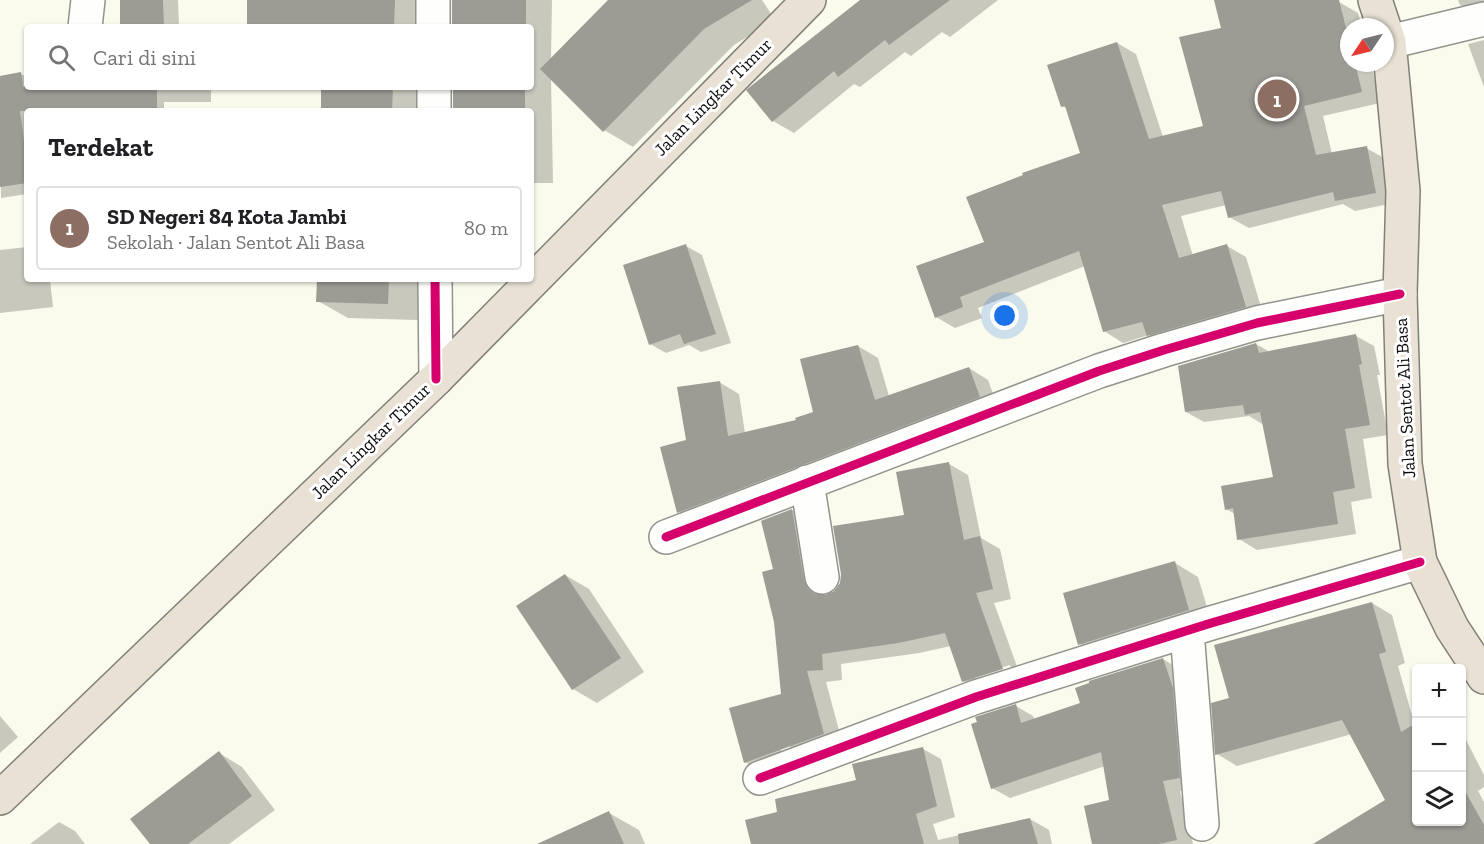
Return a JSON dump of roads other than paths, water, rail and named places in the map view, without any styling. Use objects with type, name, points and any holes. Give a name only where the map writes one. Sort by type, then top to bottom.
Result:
[{"type":"highway","name":"Jalan Lingkar Timur","points":[[534,279],[809,0]]},
{"type":"highway","name":"Jalan Sentot Ali Basa","points":[[1375,0],[1381,18]]},
{"type":"highway","name":"Jalan Sentot Ali Basa","points":[[1390,72],[1403,191],[1400,294],[1405,464],[1420,562],[1452,628],[1484,677]]},
{"type":"highway","name":"Jalan Lingkar Timur","points":[[0,798],[436,379],[531,282]]},
{"type":"street","points":[[86,24],[88,0]]},
{"type":"street","points":[[433,0],[433,24]]},
{"type":"street","points":[[1394,32],[1484,19]]},
{"type":"street","points":[[434,90],[434,108]]},
{"type":"street","points":[[435,282],[436,379]]},
{"type":"street","points":[[666,537],[1099,371],[1257,323],[1400,294]]},
{"type":"street","points":[[807,482],[822,577]]},
{"type":"street","points":[[760,778],[976,697],[1420,562]]},
{"type":"street","points":[[1187,631],[1202,824]]},
{"type":"place","name":"SD Negeri 84 Kota Jambi","points":[[1277,99]]}]
